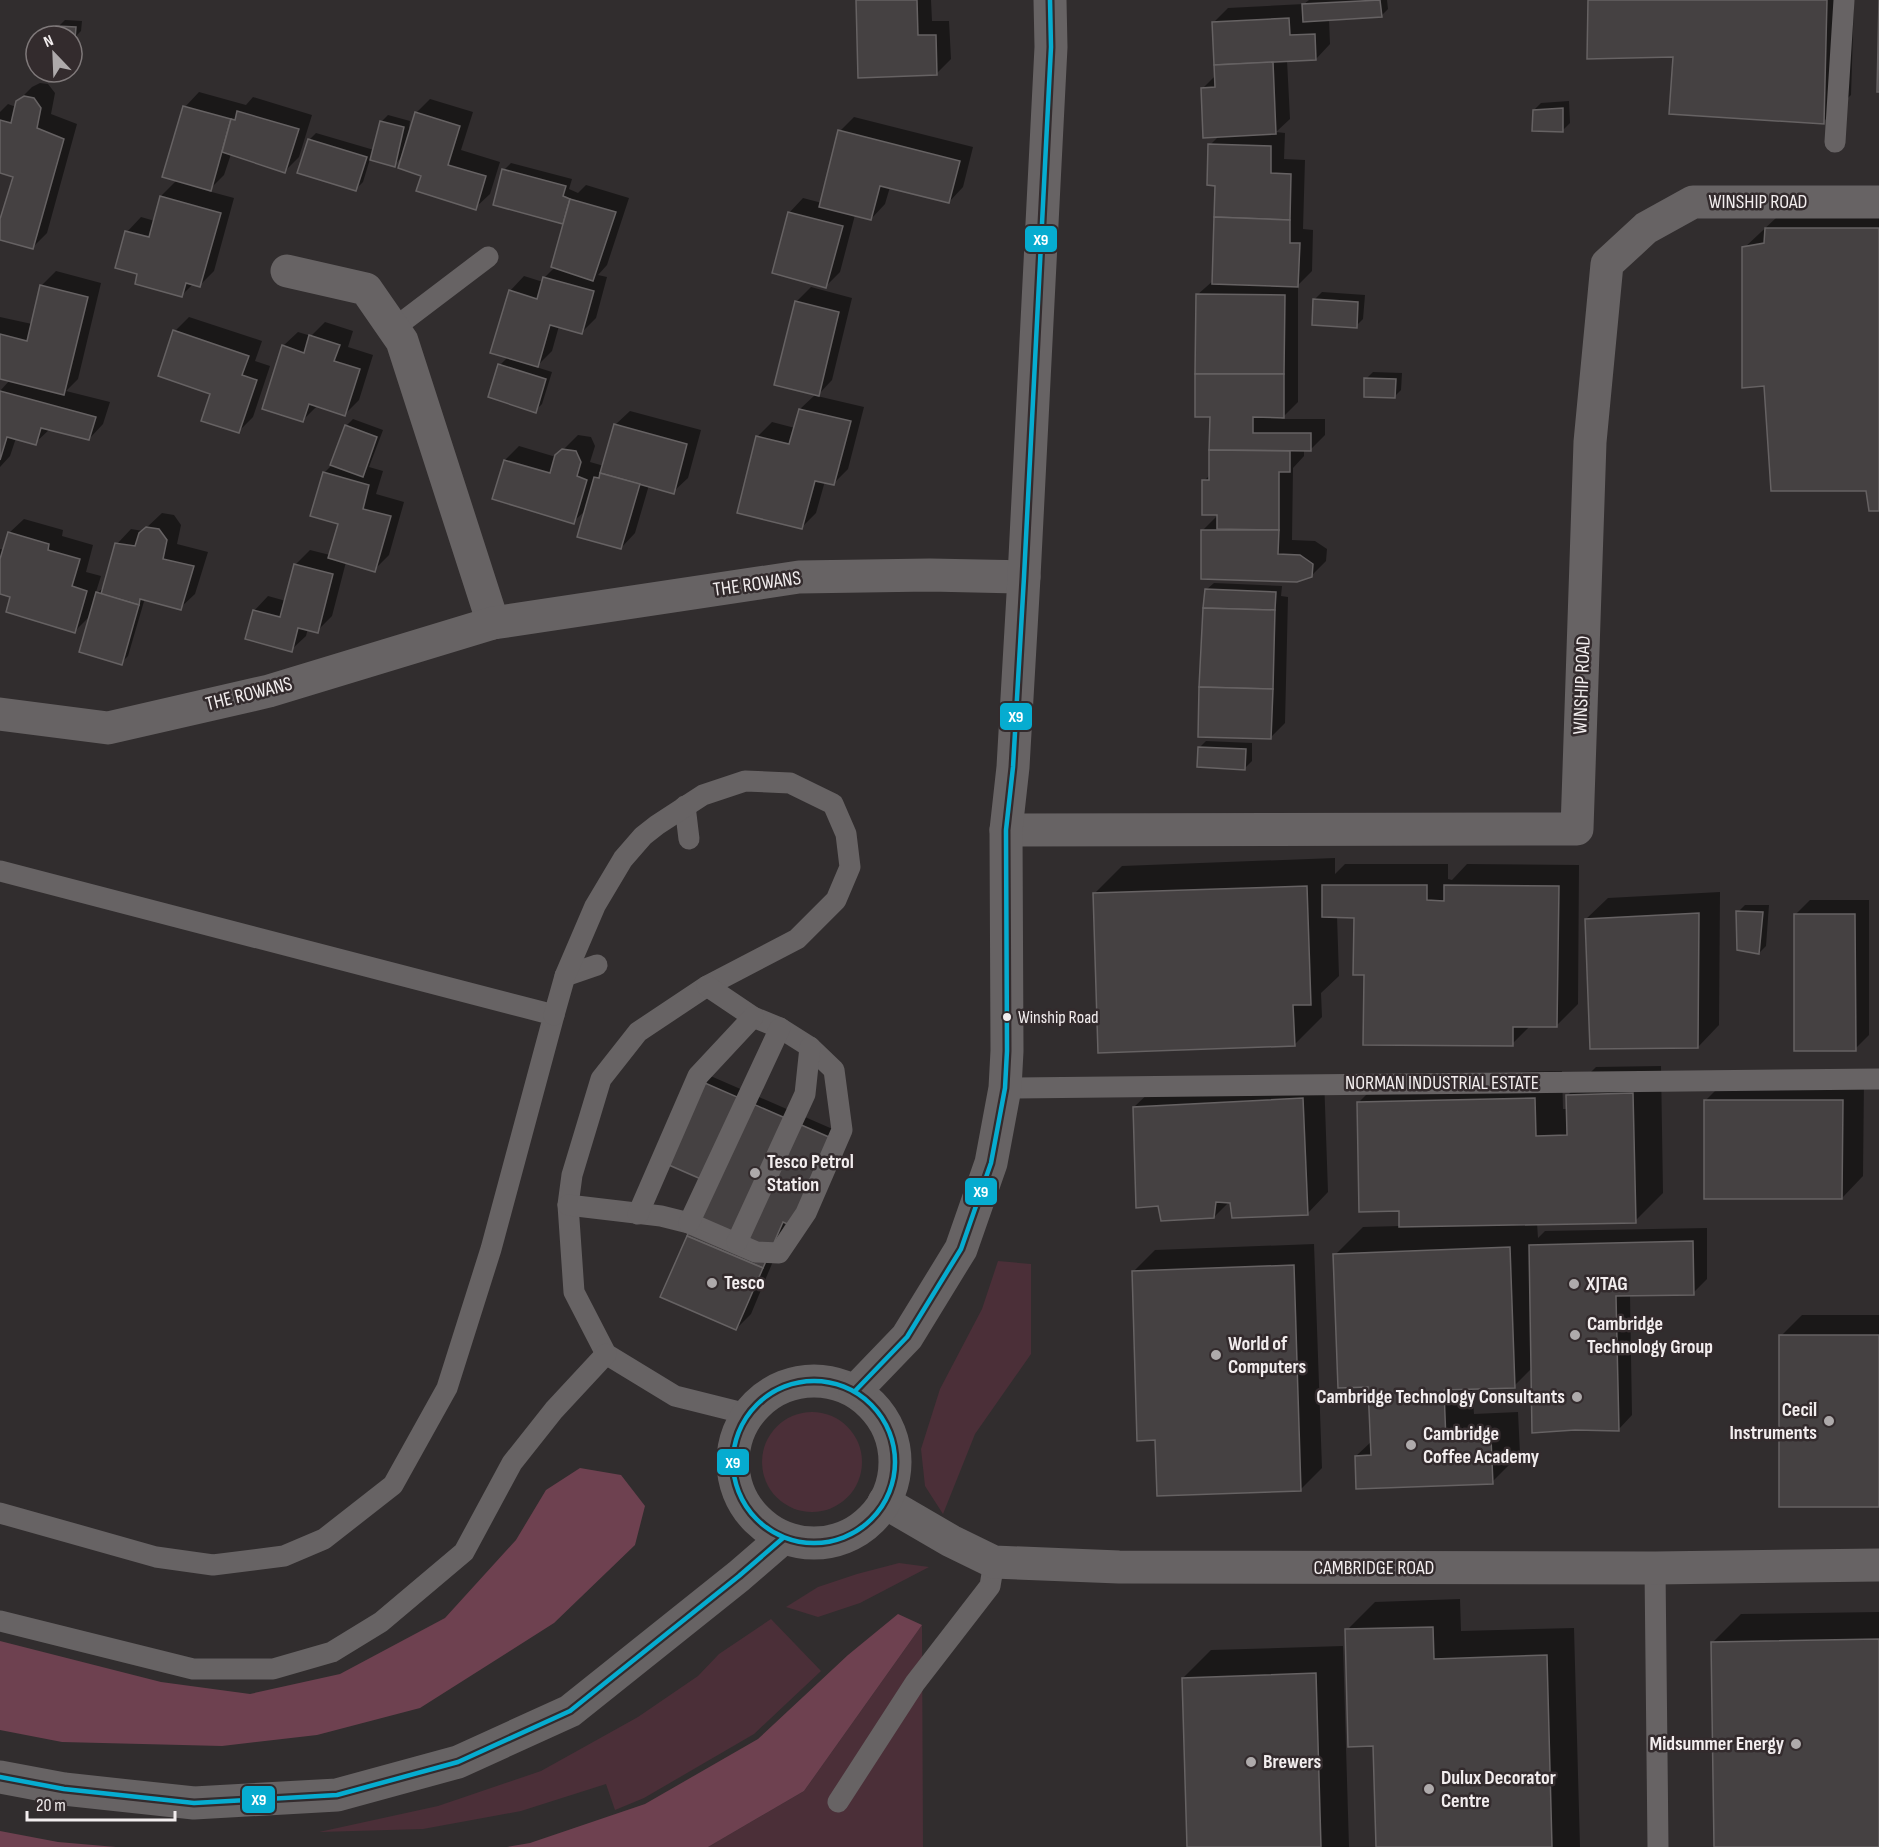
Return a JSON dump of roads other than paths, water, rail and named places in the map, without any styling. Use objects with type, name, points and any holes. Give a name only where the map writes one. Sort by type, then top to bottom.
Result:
[{"type":"street","points":[[855,1391],[907,1337],[961,1250],[991,1163],[1005,1088],[1007,1051],[1006,830],[1024,577],[1051,47],[1050,0]]},
{"type":"street","name":"WINSHIP ROAD","points":[[1006,830],[1577,829],[1590,442],[1607,264],[1646,228],[1693,202],[1879,202]]},
{"type":"street","points":[[287,271],[366,289],[402,341],[493,622]]},
{"type":"street","name":"THE ROWANS","points":[[0,714],[108,728],[269,691],[493,622],[799,577],[930,575],[1024,577]]},
{"type":"street","points":[[827,1381],[855,1391],[879,1412],[893,1440],[895,1473],[884,1502],[866,1524],[840,1539],[812,1544],[783,1538],[753,1517],[735,1485],[733,1448],[747,1414],[768,1393],[797,1382],[827,1381]]},
{"type":"street","name":"CAMBRIDGE ROAD","points":[[884,1502],[951,1541],[994,1562],[1119,1567],[1655,1568],[1879,1565]]},
{"type":"street","points":[[0,1777],[64,1789],[194,1803],[337,1795],[458,1762],[570,1711],[783,1538]]},
{"type":"lane","points":[[1835,142],[1844,0]]},
{"type":"lane","points":[[393,329],[488,257]]},
{"type":"lane","points":[[0,1513],[156,1557],[213,1565],[284,1556],[324,1539],[393,1485],[447,1388],[490,1250],[565,976],[595,906],[623,859],[643,836],[685,806],[703,795],[745,782],[790,783],[832,804],[846,834],[850,867],[836,900],[797,939],[707,986],[638,1032],[601,1079],[572,1175],[568,1205],[574,1292],[606,1354],[675,1396],[747,1414]]},
{"type":"lane","points":[[685,806],[689,839]]},
{"type":"lane","points":[[0,871],[554,1015]]},
{"type":"lane","points":[[565,976],[597,965]]},
{"type":"lane","points":[[568,1205],[661,1216],[689,1223],[756,1251],[778,1253],[806,1213],[842,1130],[834,1070],[810,1047],[780,1028],[753,1017],[707,986]]},
{"type":"lane","points":[[638,1214],[698,1076],[753,1017]]},
{"type":"lane","points":[[689,1223],[780,1028]]},
{"type":"lane","points":[[737,1242],[805,1095],[810,1047]]},
{"type":"lane","name":"NORMAN INDUSTRIAL ESTATE","points":[[1005,1088],[1879,1079]]},
{"type":"lane","points":[[0,1621],[193,1669],[273,1670],[332,1652],[381,1622],[464,1552],[513,1463],[554,1410],[606,1354]]},
{"type":"lane","points":[[838,1802],[915,1683],[990,1586],[994,1562]]},
{"type":"lane","points":[[1655,1568],[1658,1847]]},
{"type":"place","name":"Winship Road","points":[[1007,1017]]},
{"type":"place","name":"Tesco Petrol Station","points":[[755,1173]]},
{"type":"place","name":"Tesco","points":[[712,1283]]},
{"type":"place","name":"XJTAG","points":[[1574,1284]]},
{"type":"place","name":"Cambridge Technology Group","points":[[1575,1335]]},
{"type":"place","name":"World of Computers","points":[[1216,1355]]},
{"type":"place","name":"Cambridge Technology Consultants","points":[[1577,1397]]},
{"type":"place","name":"Cecil Instruments","points":[[1829,1421]]},
{"type":"place","name":"Cambridge Coffee Academy","points":[[1411,1445]]},
{"type":"place","name":"Midsummer Energy","points":[[1796,1744]]},
{"type":"place","name":"Brewers","points":[[1251,1762]]},
{"type":"place","name":"Dulux Decorator Centre","points":[[1429,1789]]}]
